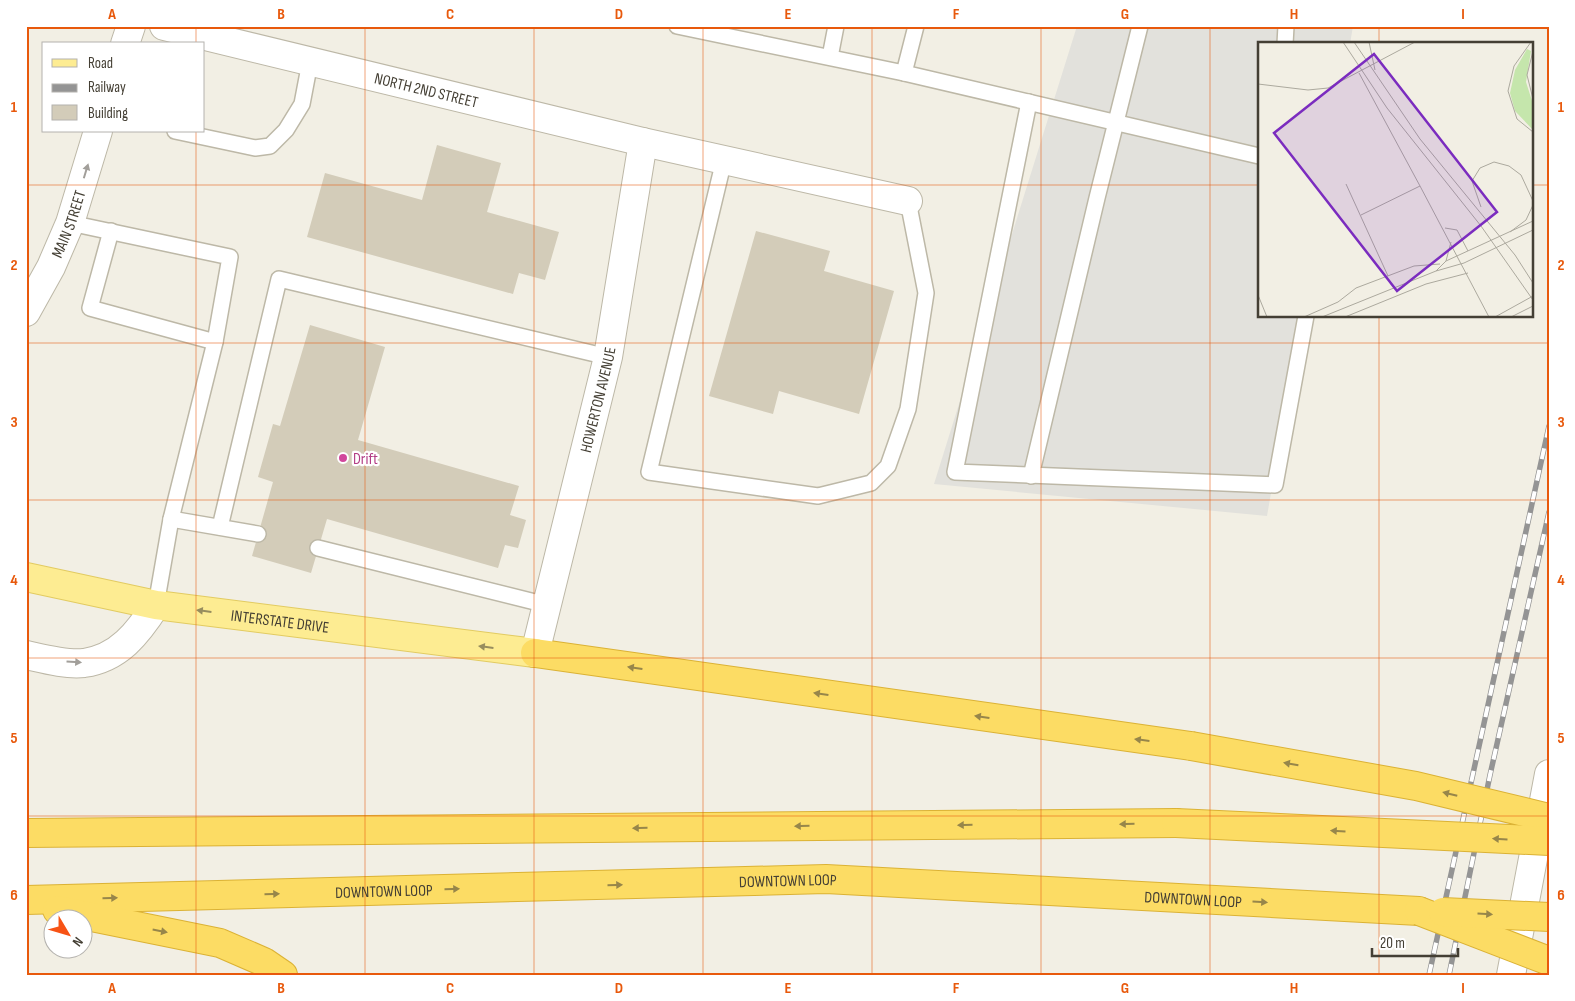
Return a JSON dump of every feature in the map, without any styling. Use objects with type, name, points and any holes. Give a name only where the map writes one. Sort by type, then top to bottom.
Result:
[{"type":"highway","points":[[534,653],[1191,746],[1416,786],[1549,818]]},
{"type":"highway","points":[[26,833],[1176,823],[1549,841]]},
{"type":"highway","name":"DOWNTOWN LOOP","points":[[26,902],[826,879],[1549,917]]},
{"type":"highway","points":[[26,902],[220,944],[264,962],[284,975]]},
{"type":"highway","points":[[1419,911],[1549,960]]},
{"type":"main road","points":[[26,563],[36,579]]},
{"type":"main road","name":"INTERSTATE DRIVE","points":[[36,579],[156,605],[534,653]]},
{"type":"street","points":[[126,42],[130,26]]},
{"type":"street","name":"NORTH 2ND STREET","points":[[164,26],[643,142],[908,201]]},
{"type":"street","name":"MAIN STREET","points":[[26,312],[51,266],[70,223],[98,132]]},
{"type":"street","name":"HOWERTON AVENUE","points":[[534,653],[608,357],[643,142]]},
{"type":"street","points":[[26,655],[57,661],[82,663],[105,657],[121,649],[141,629],[156,605]]},
{"type":"street","points":[[1511,975],[1549,774]]},
{"type":"lane","points":[[676,26],[904,73],[1258,156]]},
{"type":"lane","points":[[830,58],[836,26]]},
{"type":"lane","points":[[904,73],[916,26]]},
{"type":"lane","points":[[1031,476],[1140,26]]},
{"type":"lane","points":[[1285,42],[1286,26]]},
{"type":"lane","points":[[180,132],[255,148],[270,146],[286,130],[302,104],[310,62]]},
{"type":"lane","points":[[1029,102],[955,472],[1275,484],[1306,318]]},
{"type":"lane","points":[[724,160],[650,472],[818,496],[871,483],[888,466],[908,409],[926,293],[908,201]]},
{"type":"lane","points":[[70,223],[230,257],[215,342],[171,519],[156,605]]},
{"type":"lane","points":[[110,231],[90,308],[215,342]]},
{"type":"lane","points":[[220,526],[280,279],[608,357]]},
{"type":"lane","points":[[171,519],[258,534]]},
{"type":"lane","points":[[318,548],[547,605]]},
{"type":"shaded area","points":[[1077,26],[1353,26],[1350,42],[1258,42],[1258,318],[1302,318],[1267,516],[934,484]]},
{"type":"building","points":[[437,145],[501,163],[487,212],[559,232],[545,280],[519,273],[513,294],[307,237],[325,173],[422,200]]},
{"type":"building","points":[[756,231],[830,251],[824,271],[894,291],[859,414],[779,391],[773,414],[709,396]]},
{"type":"building","name":"Drift","points":[[310,325],[385,347],[358,440],[519,486],[510,515],[526,520],[518,548],[505,545],[498,568],[327,519],[311,573],[252,556],[273,482],[258,477],[273,424],[280,426]]},
{"type":"railway","points":[[1429,975],[1549,426]]},
{"type":"railway","points":[[1449,975],[1490,775],[1549,512]]},
{"type":"place","name":"Drift","points":[[343,458]]}]
